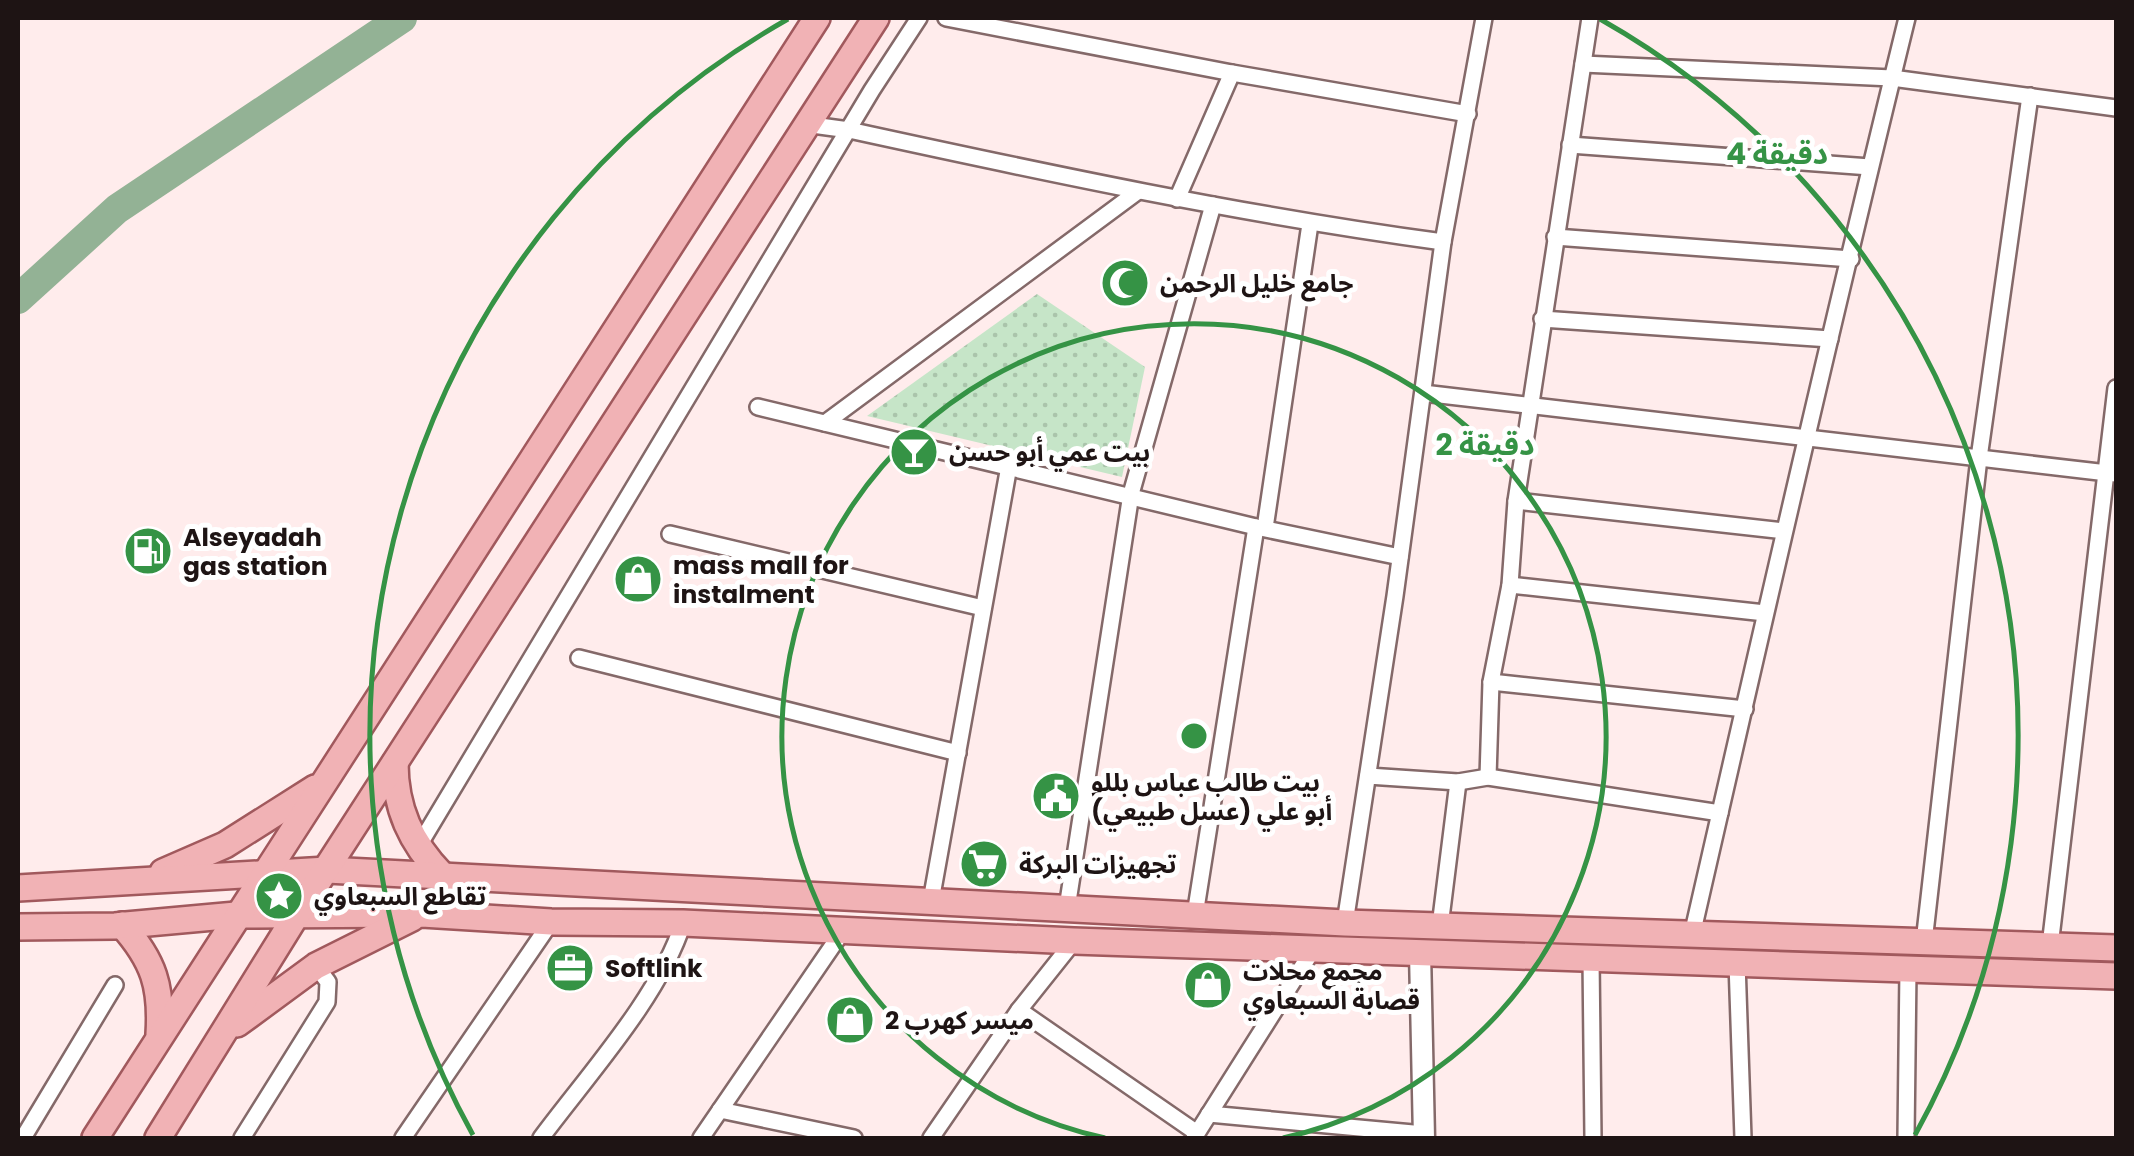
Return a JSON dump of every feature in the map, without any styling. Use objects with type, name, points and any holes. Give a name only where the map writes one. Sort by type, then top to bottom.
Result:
[{"type":"main road","points":[[95,1138],[817,18]]},
{"type":"main road","points":[[158,1138],[297,914],[876,18]]},
{"type":"main road","points":[[395,763],[402,814],[418,847],[442,875]]},
{"type":"main road","points":[[131,881],[170,870],[225,845],[324,782]]},
{"type":"main road","points":[[18,888],[327,870],[1346,923],[2116,948]]},
{"type":"main road","points":[[222,1037],[316,966],[368,937],[422,914]]},
{"type":"main road","points":[[18,927],[122,925],[236,915],[422,914],[550,922],[683,923],[1074,941],[2116,976]]},
{"type":"main road","points":[[122,925],[152,968],[162,998],[159,1038]]},
{"type":"main road","points":[[1978,972],[1980,944]]},
{"type":"street","points":[[418,847],[919,18]]},
{"type":"street","points":[[946,18],[1468,114]]},
{"type":"street","points":[[1346,923],[1443,242],[1484,18]]},
{"type":"street","points":[[1488,777],[1491,682],[1510,585],[1528,405],[1590,18]]},
{"type":"street","points":[[1692,935],[1906,18]]},
{"type":"street","points":[[1582,64],[1892,78],[2116,108]]},
{"type":"street","points":[[1177,199],[1232,73]]},
{"type":"street","points":[[1924,942],[1979,458],[2030,96]]},
{"type":"street","points":[[805,124],[1136,192],[1310,224],[1443,242]]},
{"type":"street","points":[[1570,145],[1870,167]]},
{"type":"street","points":[[825,422],[1136,192]]},
{"type":"street","points":[[1067,908],[1130,494],[1213,204]]},
{"type":"street","points":[[1195,915],[1310,224]]},
{"type":"street","points":[[1555,238],[1851,258]]},
{"type":"street","points":[[1542,319],[1830,339]]},
{"type":"street","points":[[2050,946],[2112,473],[2116,388]]},
{"type":"street","points":[[1423,392],[2112,473]]},
{"type":"street","points":[[758,407],[1400,557]]},
{"type":"street","points":[[931,901],[1009,466]]},
{"type":"street","points":[[1516,501],[1784,531]]},
{"type":"street","points":[[670,534],[983,608]]},
{"type":"street","points":[[1510,585],[1765,613]]},
{"type":"street","points":[[579,658],[958,753]]},
{"type":"street","points":[[1491,682],[1745,708]]},
{"type":"street","points":[[1368,776],[1458,782],[1488,777],[1720,813]]},
{"type":"street","points":[[1440,926],[1458,782]]},
{"type":"street","points":[[403,1138],[550,922]]},
{"type":"street","points":[[541,1138],[652,988],[683,923]]},
{"type":"street","points":[[701,1138],[842,932]]},
{"type":"street","points":[[931,1138],[1019,1010],[1074,941]]},
{"type":"street","points":[[1019,1010],[1195,1136],[1314,948]]},
{"type":"street","points":[[1209,1114],[1424,1136],[1420,952]]},
{"type":"street","points":[[1591,958],[1593,1138]]},
{"type":"street","points":[[1738,963],[1743,1138]]},
{"type":"street","points":[[242,1138],[326,1002],[328,982],[316,966]]},
{"type":"street","points":[[1906,1138],[1908,969]]},
{"type":"street","points":[[24,1138],[115,985]]},
{"type":"street","points":[[720,1110],[854,1138]]},
{"type":"green space","points":[[1037,294],[1145,367],[1122,477],[867,416]]},
{"type":"waterway","points":[[18,299],[117,209],[402,18]]},
{"type":"place","name":"جامع خليل الرحمن","points":[[1125,283]]},
{"type":"place","name":"بيت عمي أبو حسن","points":[[914,452]]},
{"type":"place","name":"Alseyadah gas station","points":[[148,551]]},
{"type":"place","name":"mass mall for instalment","points":[[638,579]]},
{"type":"place","name":"بيت طالب عباس بللو أبو علي (عسل طبيعي)","points":[[1056,796]]},
{"type":"place","name":"تجهيزات البركة","points":[[984,864]]},
{"type":"place","name":"تقاطع السبعاوي","points":[[279,896]]},
{"type":"place","name":"Softlink","points":[[570,968]]},
{"type":"place","name":"مجمع محلات قصابة السبعاوي","points":[[1208,985]]},
{"type":"place","name":"ميسر كهرب 2","points":[[850,1020]]}]
